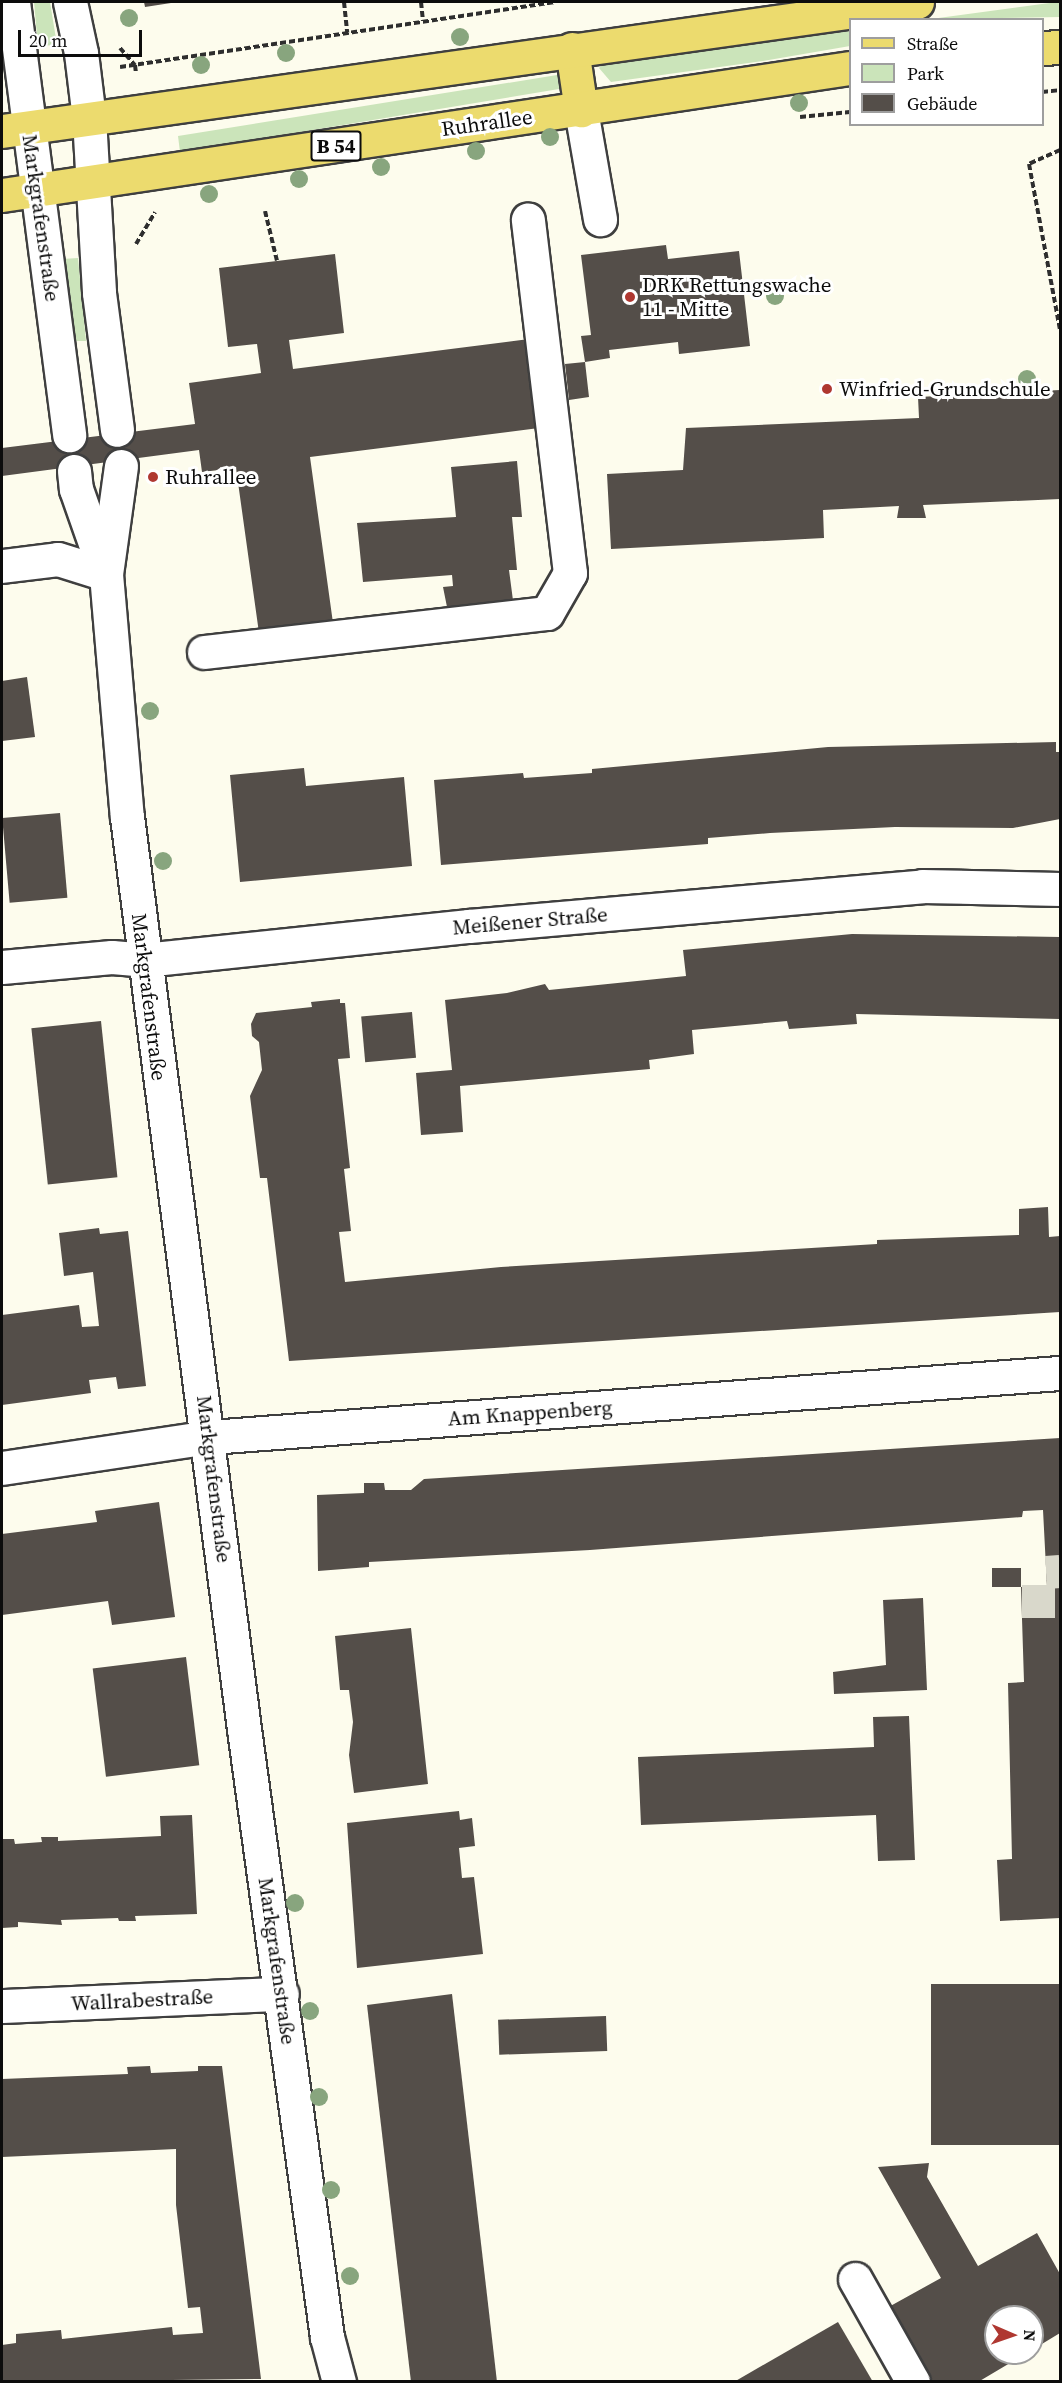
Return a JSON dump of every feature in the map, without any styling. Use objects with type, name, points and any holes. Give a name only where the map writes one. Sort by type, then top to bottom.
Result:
[{"type":"main road","points":[[15,129],[917,2]]},
{"type":"main road","points":[[1044,48],[1060,47]]},
{"type":"main road","points":[[572,49],[581,110]]},
{"type":"main road","name":"Ruhrallee","points":[[2,195],[849,68]]},
{"type":"street","name":"Markgrafenstraße","points":[[13,2],[15,129],[38,190],[69,435]]},
{"type":"street","points":[[70,2],[81,53],[89,118],[99,293],[117,430]]},
{"type":"street","points":[[581,110],[600,219]]},
{"type":"street","points":[[204,652],[547,614],[570,573],[528,219]]},
{"type":"street","name":"Markgrafenstraße","points":[[121,466],[106,574],[114,691],[144,960],[210,1437],[244,1730],[282,1994],[327,2337],[339,2382]]},
{"type":"street","name":"Markgrafenstraße","points":[[74,471],[76,489],[106,574]]},
{"type":"street","points":[[2,566],[58,559],[106,574]]},
{"type":"street","name":"Meißener Straße","points":[[2,967],[112,957],[144,960],[469,926],[922,886],[1060,889]]},
{"type":"street","name":"Am Knappenberg","points":[[2,1467],[210,1437],[1060,1373]]},
{"type":"street","name":"Wallrabestraße","points":[[2,2006],[282,1994]]},
{"type":"street","points":[[855,2279],[913,2382]]},
{"type":"street","points":[[852,2314],[891,2382]]},
{"type":"path","points":[[344,2],[347,33]]},
{"type":"path","points":[[421,2],[423,21]]},
{"type":"path","points":[[159,61],[555,2]]},
{"type":"path","points":[[1044,92],[1060,90]]},
{"type":"path","points":[[1060,150],[1029,164],[1060,330]]},
{"type":"path","points":[[265,210],[277,261]]},
{"type":"green space","points":[[34,2],[50,2],[57,45],[38,46]]},
{"type":"green space","points":[[1060,2],[1060,17],[938,18]]},
{"type":"green space","points":[[849,31],[849,46],[763,61],[611,82],[599,68],[603,64]]},
{"type":"green space","points":[[557,75],[565,82],[559,89],[180,152],[178,136]]},
{"type":"green space","points":[[78,258],[86,341],[74,341],[62,259]]},
{"type":"building","points":[[144,2],[171,2],[171,3],[145,7]]},
{"type":"building","points":[[666,245],[668,259],[739,251],[750,346],[679,354],[678,342],[609,350],[610,358],[585,362],[581,336],[591,335],[581,255]]},
{"type":"building","points":[[335,254],[344,333],[289,340],[293,369],[529,339],[539,428],[310,457],[333,623],[259,633],[236,468],[202,472],[199,450],[2,476],[2,448],[195,424],[189,383],[261,373],[257,344],[228,347],[219,268]]},
{"type":"building","points":[[585,362],[589,397],[569,400],[565,364]]},
{"type":"building","points":[[1060,390],[1060,499],[923,505],[926,518],[897,518],[899,506],[823,510],[824,538],[611,549],[607,474],[683,470],[686,428],[919,418],[918,397]]},
{"type":"building","points":[[517,461],[522,517],[512,517],[517,570],[509,570],[514,608],[448,612],[443,587],[453,586],[452,575],[363,582],[357,523],[456,517],[451,467]]},
{"type":"building","points":[[27,677],[35,737],[2,741],[2,681]]},
{"type":"building","points":[[1056,742],[1056,752],[1060,752],[1060,819],[1013,828],[895,827],[770,833],[708,838],[708,844],[441,865],[434,780],[523,773],[524,778],[592,773],[592,769],[828,747]]},
{"type":"building","points":[[304,768],[306,786],[404,777],[412,866],[240,882],[230,775]]},
{"type":"building","points":[[60,813],[67,898],[10,903],[2,818]]},
{"type":"building","points":[[852,934],[1060,937],[1060,1019],[856,1014],[857,1024],[789,1029],[787,1021],[692,1030],[694,1054],[649,1060],[650,1069],[460,1086],[463,1132],[421,1135],[416,1073],[452,1070],[445,1000],[507,993],[545,984],[549,990],[686,976],[683,950]]},
{"type":"building","points":[[340,999],[340,1003],[345,1003],[350,1058],[338,1059],[350,1168],[344,1169],[351,1231],[339,1232],[345,1282],[501,1267],[877,1244],[877,1240],[1019,1235],[1019,1209],[1048,1207],[1049,1237],[1060,1236],[1060,1312],[289,1361],[267,1178],[260,1178],[250,1096],[262,1070],[259,1042],[252,1036],[251,1024],[256,1013],[312,1007],[311,1002]]},
{"type":"building","points":[[412,1012],[416,1058],[365,1062],[361,1016]]},
{"type":"building","points":[[101,1021],[117,1177],[48,1184],[31,1028]]},
{"type":"building","points":[[99,1228],[100,1234],[128,1231],[146,1386],[118,1389],[116,1377],[89,1380],[91,1393],[2,1405],[2,1315],[79,1305],[82,1327],[99,1326],[93,1272],[64,1276],[59,1233]]},
{"type":"building","points":[[1060,1438],[1060,1918],[1000,1921],[997,1860],[1012,1859],[1008,1683],[1024,1682],[1021,1587],[1047,1587],[1043,1510],[1023,1511],[1022,1517],[590,1550],[369,1562],[369,1567],[318,1571],[317,1495],[364,1493],[364,1483],[384,1483],[385,1490],[411,1490],[424,1479]]},
{"type":"building","points":[[159,1502],[175,1617],[112,1625],[108,1601],[2,1615],[2,1534],[97,1522],[95,1511]]},
{"type":"building","points":[[992,1568],[1021,1568],[1021,1587],[992,1587]]},
{"type":"building","points":[[923,1598],[927,1690],[834,1694],[833,1672],[886,1665],[883,1600]]},
{"type":"building","points":[[411,1628],[428,1784],[354,1793],[349,1755],[353,1722],[349,1690],[340,1690],[335,1636]]},
{"type":"building","points":[[186,1657],[199,1765],[106,1777],[93,1668]]},
{"type":"building","points":[[909,1716],[915,1860],[878,1861],[876,1815],[641,1825],[638,1757],[874,1747],[873,1717]]},
{"type":"building","points":[[459,1811],[460,1820],[472,1818],[475,1846],[459,1848],[462,1878],[474,1877],[483,1954],[357,1968],[347,1823]]},
{"type":"building","points":[[192,1815],[197,1914],[135,1916],[136,1921],[119,1921],[118,1918],[61,1920],[62,1925],[18,1922],[18,1927],[2,1928],[2,1839],[14,1839],[15,1844],[42,1842],[41,1837],[58,1837],[58,1841],[161,1836],[160,1816]]},
{"type":"building","points":[[931,1984],[1060,1984],[1060,2145],[931,2145]]},
{"type":"building","points":[[452,1994],[497,2382],[411,2382],[367,2005]]},
{"type":"building","points":[[606,2016],[607,2051],[499,2055],[498,2020]]},
{"type":"building","points":[[150,2066],[151,2073],[198,2071],[198,2066],[222,2066],[261,2379],[2,2382],[2,2345],[16,2343],[16,2334],[61,2330],[62,2339],[172,2327],[173,2335],[203,2333],[200,2307],[188,2308],[176,2205],[176,2149],[2,2157],[2,2079],[128,2074],[127,2067]]},
{"type":"building","points":[[929,2163],[927,2177],[978,2266],[1037,2233],[1060,2274],[1060,2333],[1044,2343],[1044,2305],[984,2305],[984,2365],[1007,2365],[978,2382],[927,2382],[885,2309],[941,2278],[878,2167]]},
{"type":"building","points":[[838,2322],[873,2382],[734,2382],[739,2379]]},
{"type":"tunnel","points":[[1046,1572],[1060,1571]]},
{"type":"tunnel","points":[[1022,1601],[1060,1601]]},
{"type":"place","name":"DRK Rettungswache 11 - Mitte","points":[[630,297]]},
{"type":"place","name":"Winfried-Grundschule","points":[[827,389]]},
{"type":"place","name":"Ruhrallee","points":[[153,477]]}]
